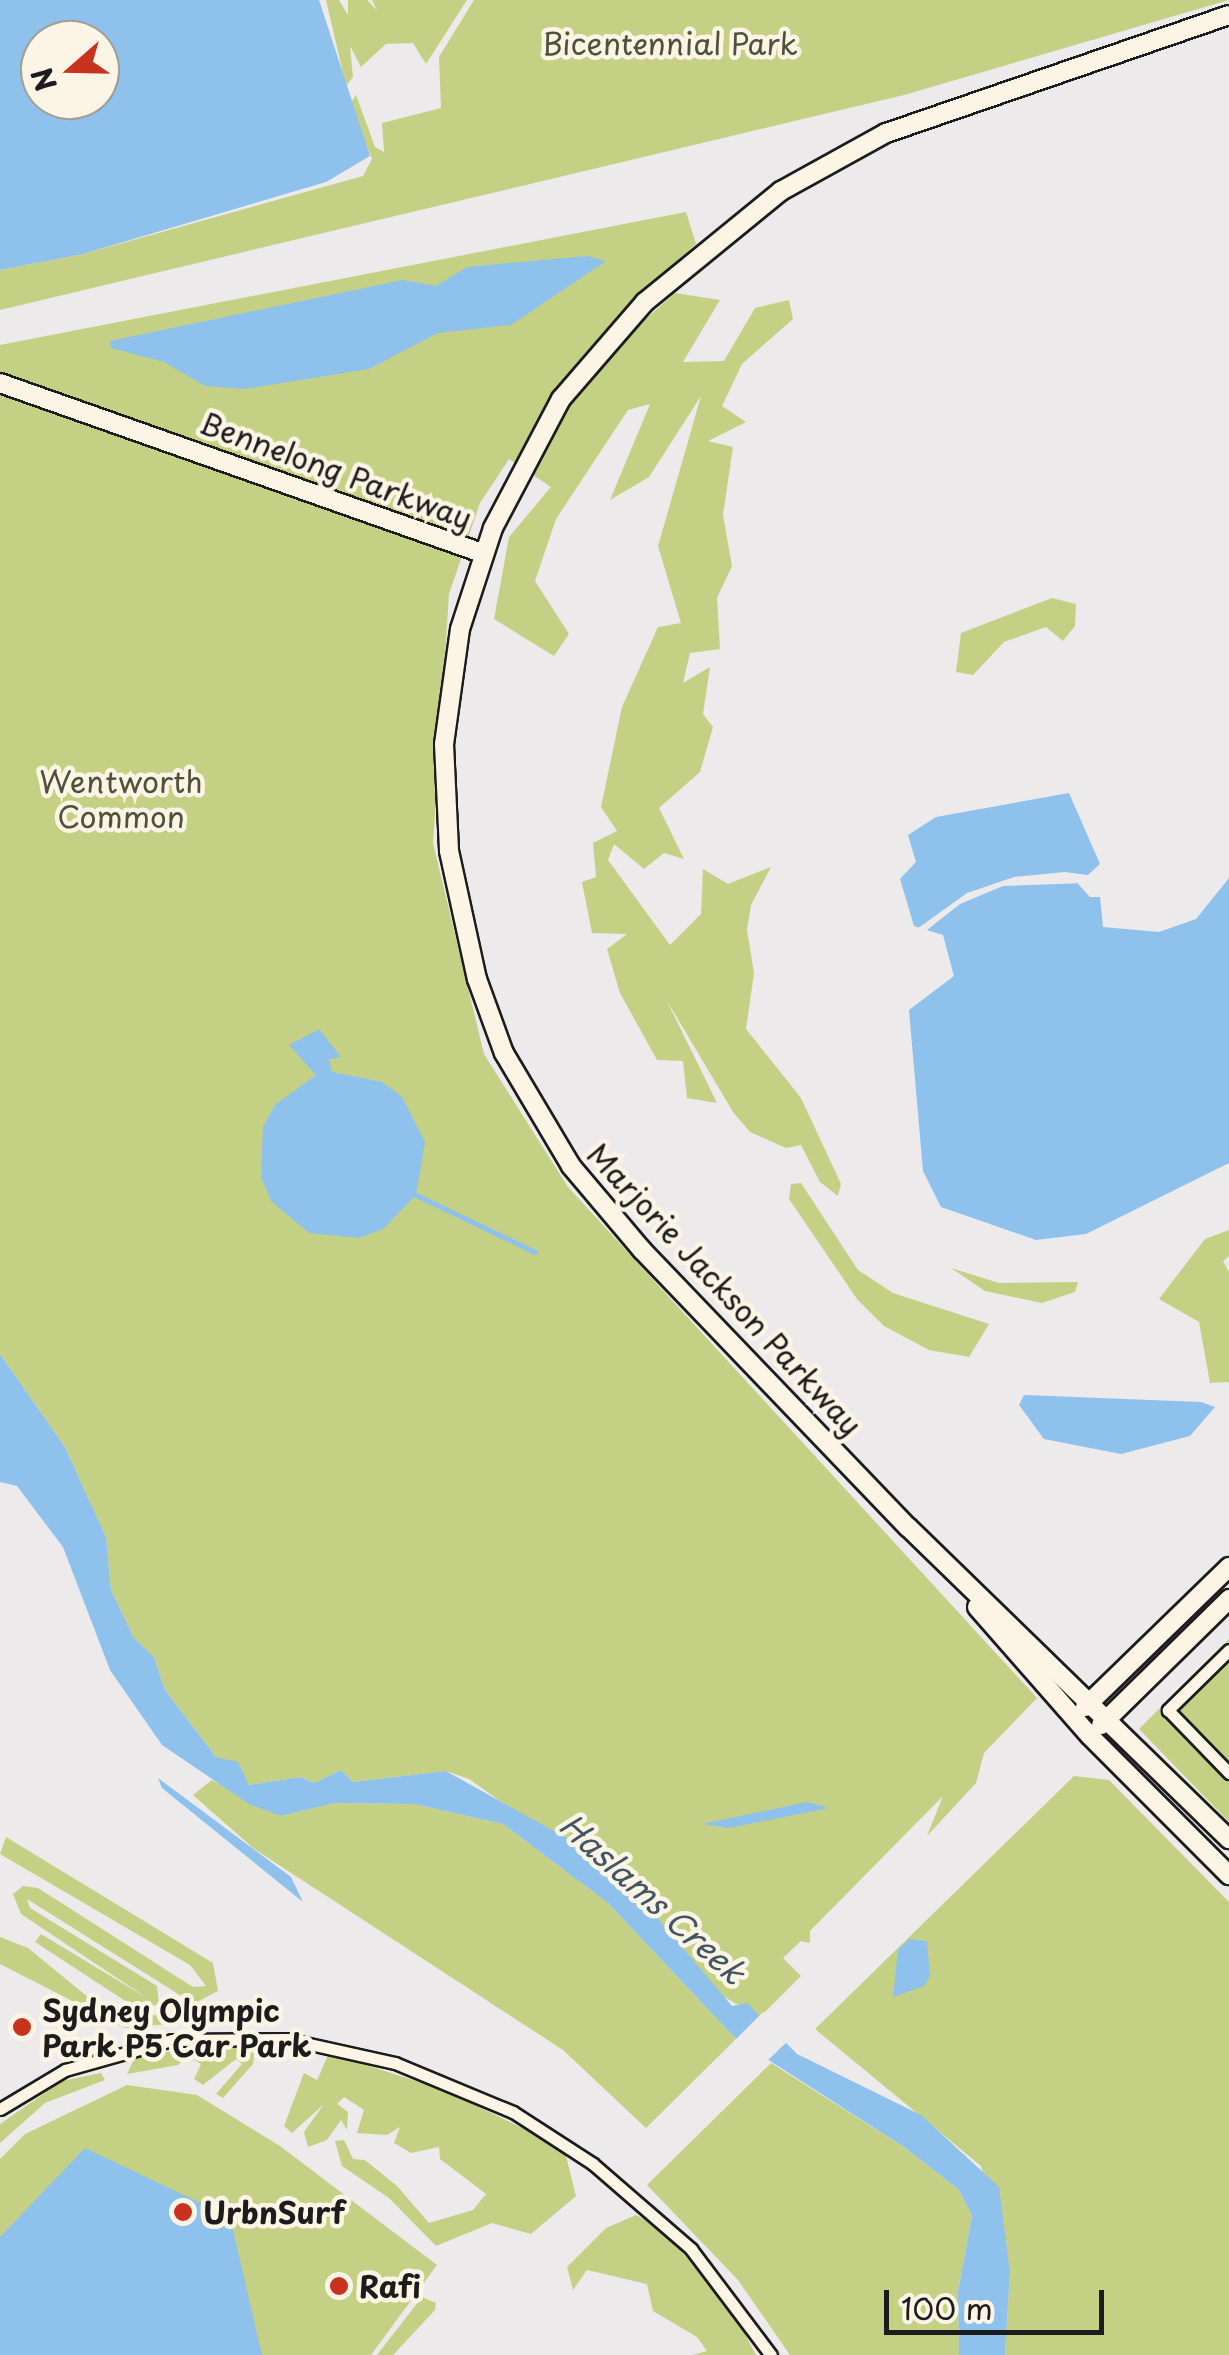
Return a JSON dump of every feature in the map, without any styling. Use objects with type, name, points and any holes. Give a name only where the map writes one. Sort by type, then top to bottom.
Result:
[{"type":"street","name":"Bennelong Parkway","points":[[0,384],[482,552],[542,430],[596,354],[684,265],[781,191],[912,122],[1229,15]]},
{"type":"street","name":"Marjorie Jackson Parkway","points":[[482,552],[452,673],[446,787],[462,924],[504,1053],[540,1119],[606,1211],[908,1527],[1090,1736],[1229,1875]]},
{"type":"street","name":"Marjorie Jackson Parkway","points":[[908,1527],[1109,1718],[1229,1840]]},
{"type":"street","points":[[1074,1718],[1229,1568]]},
{"type":"street","points":[[1090,1736],[1229,1599]]},
{"type":"street","points":[[1229,1650],[1168,1710],[1229,1773]]},
{"type":"street","points":[[1214,1859],[1229,1840]]},
{"type":"street","points":[[0,2109],[65,2070],[172,2040],[287,2040],[395,2064],[513,2112],[593,2164],[691,2249],[772,2355]]},
{"type":"green space","points":[[326,0],[339,0],[348,15],[348,0],[367,0],[377,10],[372,0],[467,0],[426,64],[413,43],[386,44],[361,67],[350,46],[353,77],[346,86]]},
{"type":"green space","name":"Bicentennial Park","points":[[474,0],[1229,0],[904,95],[0,310],[0,270],[83,254],[363,176],[372,159],[349,105],[356,95],[375,147],[384,152],[382,123],[441,108],[439,57]]},
{"type":"green space","name":"Wentworth Common","points":[[686,212],[696,244],[621,313],[631,332],[675,293],[720,300],[683,362],[724,361],[755,308],[789,300],[793,319],[742,364],[722,406],[746,422],[708,441],[733,447],[723,515],[732,566],[717,598],[720,649],[690,653],[683,683],[710,667],[703,714],[713,727],[700,772],[659,808],[684,859],[664,853],[644,869],[614,844],[608,860],[670,945],[701,914],[703,869],[728,884],[771,867],[751,905],[747,930],[754,973],[746,1029],[801,1098],[841,1184],[838,1196],[820,1182],[801,1145],[786,1148],[750,1132],[733,1112],[666,999],[717,1103],[687,1098],[683,1061],[657,1060],[620,993],[607,949],[627,934],[592,933],[582,882],[596,877],[593,843],[617,831],[601,807],[622,707],[658,627],[681,623],[658,546],[701,396],[649,477],[610,500],[650,404],[628,410],[556,519],[535,581],[569,634],[554,656],[494,619],[509,537],[551,487],[509,459],[480,503],[449,594],[433,843],[484,1054],[568,1187],[1037,1698],[984,1753],[976,1783],[927,1836],[943,1796],[810,1931],[810,1943],[801,1941],[783,1958],[801,1976],[760,2017],[719,1994],[611,1863],[524,1818],[469,1779],[446,1771],[353,1782],[341,1770],[314,1783],[301,1777],[249,1785],[216,1757],[165,1690],[154,1657],[134,1638],[111,1590],[106,1537],[65,1447],[0,1354],[0,345]]},
{"type":"green space","points":[[1052,598],[1076,604],[1075,626],[1063,641],[1046,627],[1004,642],[973,675],[956,672],[961,633]]},
{"type":"green space","points":[[801,1183],[858,1270],[893,1293],[989,1324],[969,1357],[929,1350],[884,1326],[857,1299],[789,1199],[791,1184]]},
{"type":"green space","points":[[1229,1230],[1229,1256],[1223,1261],[1229,1272],[1229,1382],[1210,1383],[1199,1322],[1159,1299],[1205,1239]]},
{"type":"green space","points":[[951,1268],[999,1283],[1078,1282],[1075,1292],[1042,1303],[985,1291]]},
{"type":"green space","points":[[1229,1639],[1229,1822],[1139,1729]]},
{"type":"green space","points":[[1074,1776],[1109,1780],[1229,1902],[1229,2355],[1005,2355],[1010,2272],[981,2166],[815,2029]]},
{"type":"green space","points":[[212,1780],[281,1816],[335,1803],[414,1804],[503,1824],[608,1903],[736,2039],[646,2128],[563,2050],[253,1848],[193,1795]]},
{"type":"green space","points":[[6,1837],[213,1963],[218,1991],[197,2002],[183,1997],[27,1899],[30,1908],[157,1986],[159,2004],[139,2010],[35,1942],[41,1934],[147,1998],[21,1914],[13,1894],[23,1886],[38,1888],[193,1987],[206,1986],[190,1965],[0,1854]]},
{"type":"green space","points":[[0,1937],[28,1948],[99,2006],[122,2006],[140,2017],[214,2008],[219,2019],[125,2028],[0,1964]]},
{"type":"green space","points":[[200,2046],[255,2049],[253,2064],[223,2098],[216,2094],[242,2064],[236,2059],[203,2085],[194,2079],[201,2064],[188,2056],[178,2065],[127,2074],[135,2057]]},
{"type":"green space","points":[[329,2053],[444,2090],[564,2148],[576,2196],[531,2234],[492,2223],[436,2246],[389,2198],[342,2166],[335,2141],[344,2140],[353,2159],[365,2160],[397,2186],[429,2223],[473,2210],[486,2194],[440,2159],[439,2147],[411,2153],[394,2143],[400,2127],[387,2135],[357,2133],[364,2110],[344,2097],[337,2104],[348,2112],[347,2130],[341,2120],[327,2140],[308,2147],[304,2132],[324,2104],[292,2133],[284,2126],[304,2073],[317,2080]]},
{"type":"green space","points":[[771,2063],[907,2149],[959,2190],[972,2216],[958,2291],[959,2355],[790,2355],[738,2280],[647,2185]]},
{"type":"green space","points":[[101,2073],[105,2080],[45,2103],[0,2143],[0,2124],[62,2081]]},
{"type":"green space","name":"UrbnSurf","points":[[127,2085],[197,2095],[280,2146],[437,2265],[371,2355],[0,2355],[0,2159],[25,2134]]},
{"type":"green space","points":[[636,2215],[665,2231],[737,2319],[756,2355],[693,2355],[707,2351],[697,2337],[653,2311],[647,2284],[587,2270],[573,2290],[567,2267],[606,2228]]},
{"type":"green space","points":[[422,2297],[436,2303],[435,2310],[393,2355],[377,2355]]},
{"type":"water","points":[[0,0],[319,0],[370,156],[326,182],[83,254],[0,270]]},
{"type":"water","points":[[587,256],[606,261],[511,325],[438,333],[369,369],[244,389],[205,386],[164,362],[111,348],[110,341],[403,280],[436,286],[467,267]]},
{"type":"water","points":[[1069,793],[1100,864],[1078,884],[1090,897],[1100,897],[1103,927],[1159,932],[1196,919],[1229,878],[1229,1163],[1086,1234],[1036,1240],[941,1207],[923,1171],[909,1010],[954,976],[943,935],[914,926],[900,879],[916,862],[908,835],[936,817]]},
{"type":"water","points":[[319,1029],[341,1057],[329,1059],[332,1072],[382,1082],[402,1097],[425,1142],[416,1195],[383,1229],[359,1238],[309,1233],[271,1201],[261,1177],[263,1127],[275,1105],[316,1075],[289,1045]]},
{"type":"water","name":"Haslams Creek","points":[[0,1354],[65,1447],[106,1537],[111,1590],[134,1638],[154,1657],[165,1690],[216,1757],[238,1762],[249,1785],[301,1777],[314,1783],[341,1770],[353,1782],[446,1771],[611,1863],[732,2006],[747,2003],[797,2054],[921,2115],[999,2187],[1010,2272],[1005,2355],[959,2355],[958,2291],[972,2216],[959,2190],[907,2149],[736,2039],[608,1903],[503,1824],[414,1804],[335,1803],[281,1816],[249,1804],[162,1745],[110,1670],[63,1547],[17,1486],[0,1482]]},
{"type":"water","points":[[1024,1395],[1201,1402],[1215,1407],[1190,1436],[1121,1454],[1044,1439],[1019,1405]]},
{"type":"water","points":[[158,1778],[291,1877],[303,1902],[162,1788]]},
{"type":"water","points":[[807,1802],[829,1808],[729,1828],[702,1824]]},
{"type":"water","points":[[909,1939],[927,1941],[930,1976],[924,1986],[893,1997],[898,1950]]},
{"type":"water","points":[[85,2148],[230,2217],[262,2355],[0,2355],[0,2237]]},
{"type":"pier","points":[[1065,872],[1095,876],[1086,883],[1003,886],[960,904],[922,934],[914,931],[967,893],[1014,877]]},
{"type":"pier","points":[[763,2012],[790,2039],[764,2064],[732,2043]]},
{"type":"waterway","points":[[416,1195],[535,1252]]},
{"type":"place","name":"Sydney Olympic Park P5 Car Park","points":[[22,2027]]},
{"type":"place","name":"UrbnSurf","points":[[183,2212]]},
{"type":"place","name":"Rafi","points":[[339,2286]]}]
